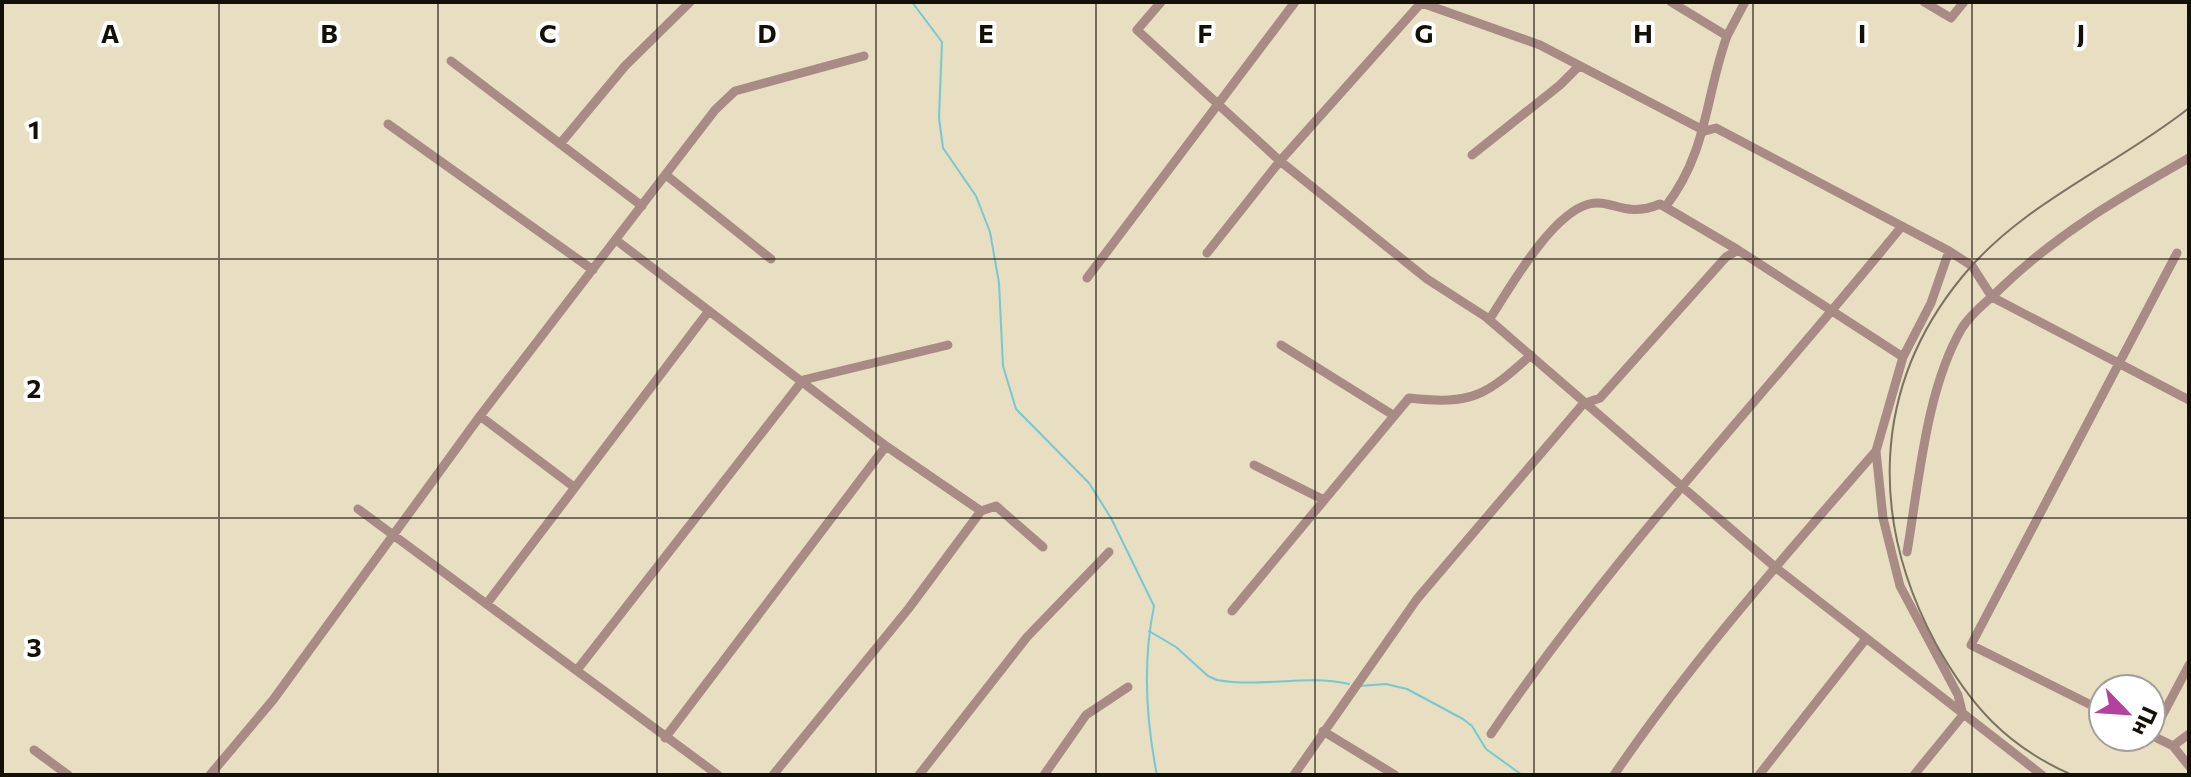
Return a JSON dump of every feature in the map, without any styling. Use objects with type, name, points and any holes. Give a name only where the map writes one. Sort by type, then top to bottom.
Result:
[{"type":"street","points":[[560,144],[625,66],[690,2]]},
{"type":"street","points":[[1161,2],[1137,30],[1280,161],[1427,279],[1489,320],[1775,567],[2042,775]]},
{"type":"street","points":[[1087,278],[1295,2]]},
{"type":"street","points":[[1671,2],[1727,36]]},
{"type":"street","points":[[1666,206],[1686,174],[1705,131],[1711,83],[1727,36],[1745,2]]},
{"type":"street","points":[[1924,2],[1951,18],[1964,2]]},
{"type":"street","points":[[1207,253],[1280,161],[1420,3],[1540,45],[1705,131],[1716,128],[1949,251],[1972,266],[1992,297],[2189,400]]},
{"type":"street","points":[[210,775],[273,700],[392,533],[715,110],[735,91],[864,56]]},
{"type":"street","points":[[451,61],[642,206]]},
{"type":"street","points":[[1472,155],[1560,85],[1579,66]]},
{"type":"street","points":[[388,124],[593,270]]},
{"type":"street","points":[[1907,552],[1944,369],[1963,327],[2055,239],[2189,158]]},
{"type":"street","points":[[666,175],[771,259]]},
{"type":"street","points":[[1489,320],[1560,221],[1590,204],[1640,212],[1660,204],[1738,250],[1903,357]]},
{"type":"street","points":[[1491,734],[1520,691],[1681,488],[1902,226]]},
{"type":"street","points":[[616,240],[886,446],[981,511]]},
{"type":"street","points":[[1294,775],[1417,599],[1583,404],[1600,398],[1726,257],[1738,250]]},
{"type":"street","points":[[1949,251],[1931,303],[1903,357],[1876,451],[1883,518],[1900,586],[1958,695],[1963,715]]},
{"type":"street","points":[[2087,703],[1971,645],[2177,253]]},
{"type":"street","points":[[488,602],[708,312]]},
{"type":"street","points":[[577,670],[803,380],[948,345]]},
{"type":"street","points":[[1281,345],[1393,415]]},
{"type":"street","points":[[1232,611],[1409,398],[1470,397],[1490,392],[1531,355]]},
{"type":"street","points":[[480,416],[574,487]]},
{"type":"street","points":[[665,738],[886,446]]},
{"type":"street","points":[[1614,775],[1654,716],[1775,567],[1876,451]]},
{"type":"street","points":[[1254,465],[1322,499]]},
{"type":"street","points":[[773,775],[909,608],[981,511],[996,506],[1043,547]]},
{"type":"street","points":[[358,509],[488,602],[718,775]]},
{"type":"street","points":[[919,775],[1027,637],[1109,552]]},
{"type":"street","points":[[1759,775],[1865,640]]},
{"type":"street","points":[[2167,706],[2189,665]]},
{"type":"street","points":[[1044,775],[1086,715],[1128,687]]},
{"type":"street","points":[[1914,775],[1963,715]]},
{"type":"street","points":[[1323,731],[1395,775]]},
{"type":"street","points":[[2173,746],[2189,734]]},
{"type":"street","points":[[2167,743],[2189,766]]},
{"type":"street","points":[[34,750],[68,775]]},
{"type":"waterway","points":[[912,2],[942,42],[939,118],[943,148],[976,196],[990,232],[999,283],[1003,366],[1016,409],[1089,483],[1111,518],[1154,606],[1148,647],[1147,690],[1157,775]]},
{"type":"waterway","points":[[1149,631],[1176,647],[1208,676],[1217,680],[1250,683],[1316,680],[1349,684]]},
{"type":"waterway","points":[[1359,686],[1386,684],[1407,689],[1463,719],[1472,726],[1486,749],[1522,775]]},
{"type":"railway","points":[[2072,775],[2028,751],[1992,722],[1962,686],[1936,644],[1914,597],[1899,550],[1891,503],[1890,456],[1896,409],[1910,364],[1932,320],[1962,277],[1986,251],[2041,206],[2189,108]]}]
